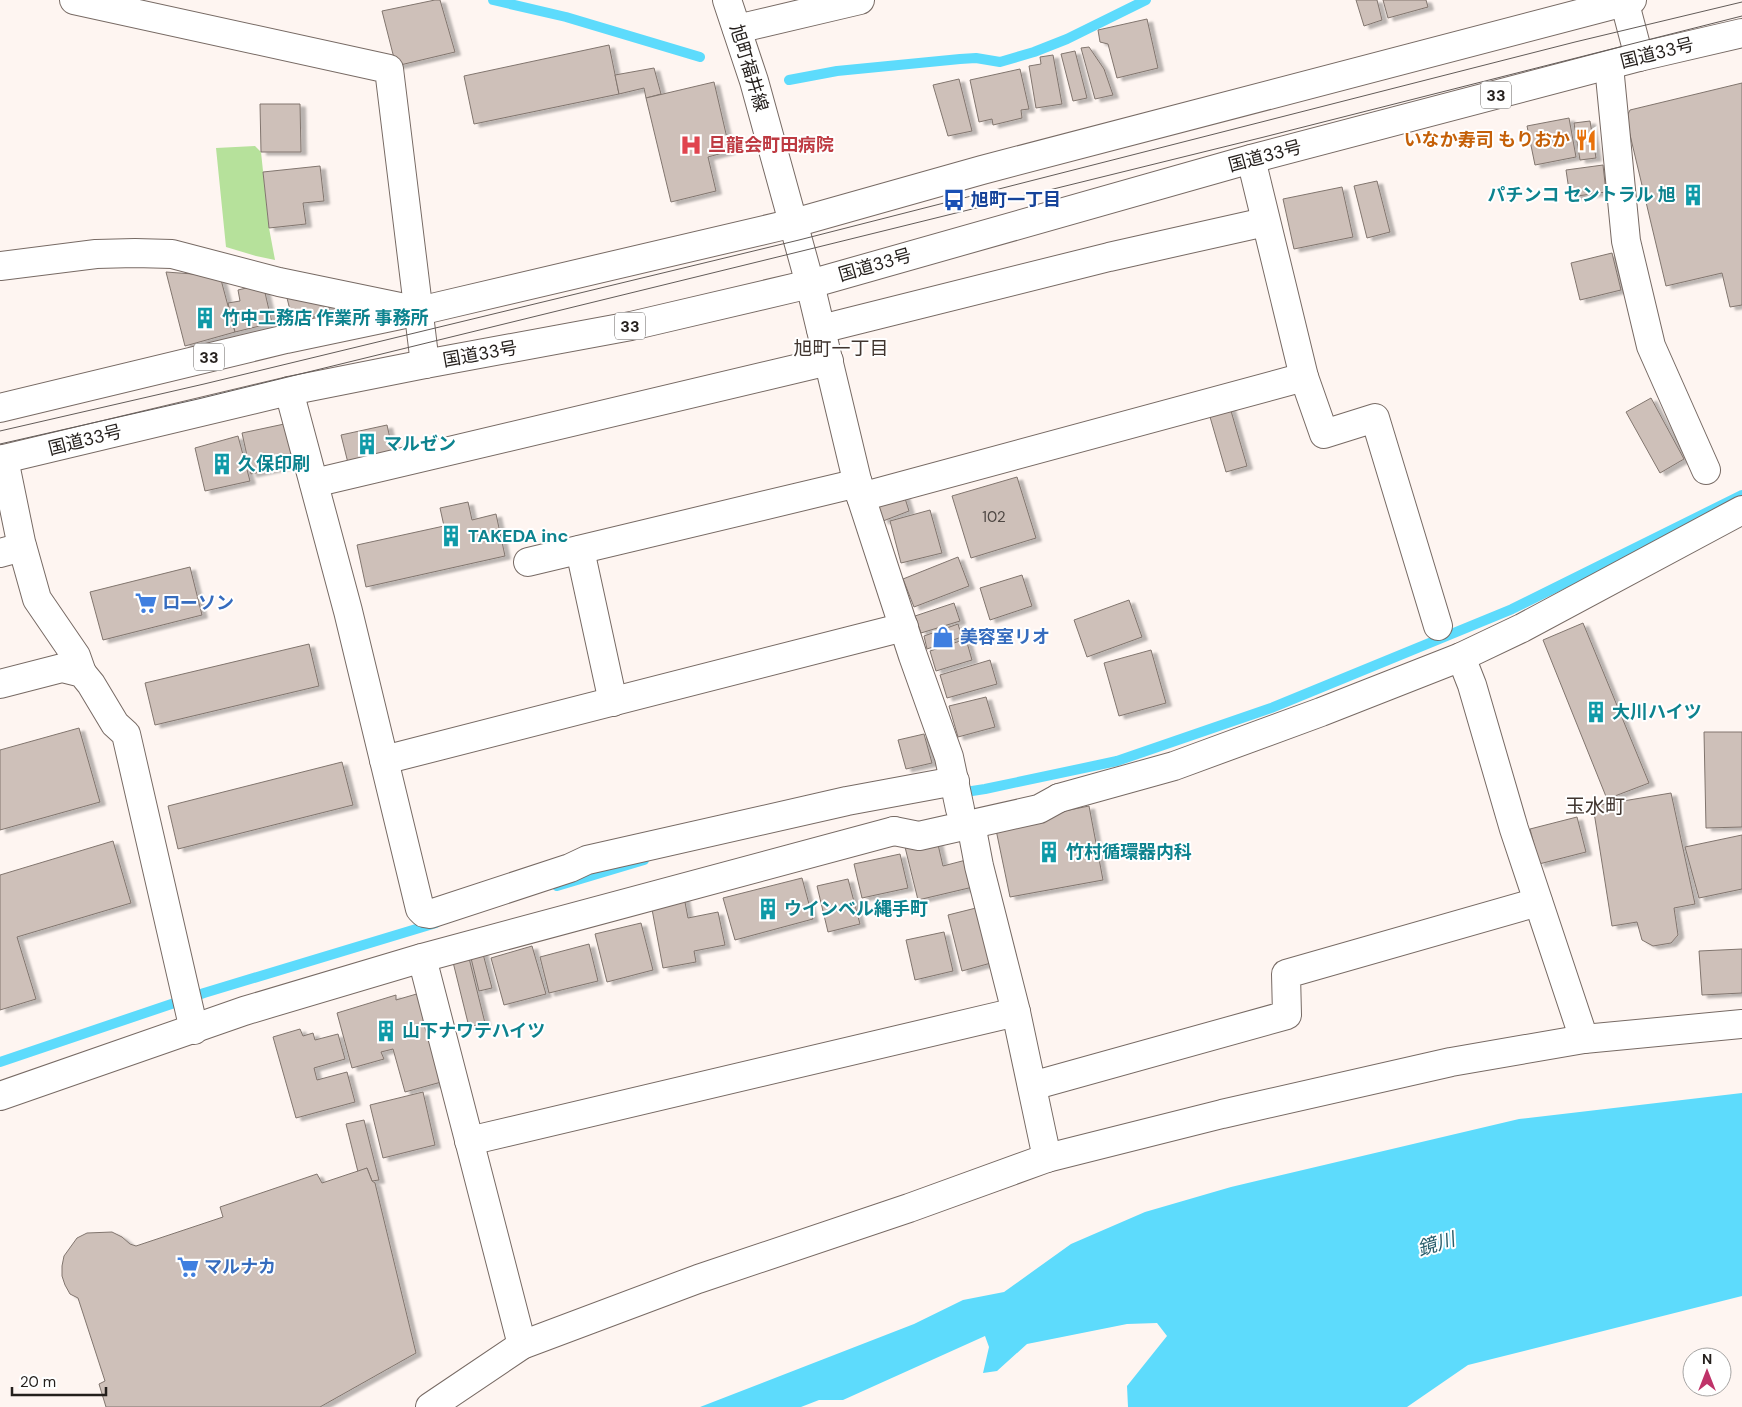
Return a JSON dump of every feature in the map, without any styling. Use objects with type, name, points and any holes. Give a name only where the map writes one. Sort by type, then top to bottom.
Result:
[{"type":"main road","points":[[74,0],[389,69],[425,364]]},
{"type":"main road","name":"旭町福井線","points":[[727,0],[754,81],[794,223],[860,490],[904,627],[949,757],[1016,1012],[1047,1158]]},
{"type":"main road","points":[[737,29],[860,0]]},
{"type":"main road","points":[[1627,1],[1639,57]]},
{"type":"main road","name":"33","points":[[0,408],[286,339],[419,311],[794,223],[982,170],[1236,105],[1627,1]]},
{"type":"main road","name":"国道33号","points":[[2,460],[290,391],[631,326],[810,284],[1251,159],[1639,57],[1742,32]]},
{"type":"main road","points":[[1609,66],[1626,241],[1651,346],[1706,470]]},
{"type":"main road","points":[[1251,159],[1304,377],[1324,434],[1375,418],[1438,626]]},
{"type":"main road","points":[[821,329],[1109,257],[1265,222]]},
{"type":"main road","points":[[0,266],[96,254],[172,254],[279,282],[419,311]]},
{"type":"main road","points":[[314,483],[829,360]]},
{"type":"main road","points":[[528,562],[860,490],[1304,377]]},
{"type":"main road","points":[[290,391],[348,611],[420,909],[424,913],[430,914],[570,868],[586,860],[847,801],[960,800],[1031,794],[1059,798],[1174,766],[1321,712],[1461,656],[1522,628],[1742,510]]},
{"type":"main road","points":[[2,460],[11,550],[37,599],[76,656],[82,673],[91,684],[115,724],[126,734],[189,1009]]},
{"type":"main road","points":[[580,550],[613,702]]},
{"type":"main road","points":[[384,760],[904,627]]},
{"type":"main road","points":[[1461,656],[1472,685],[1514,829],[1584,1039]]},
{"type":"main road","points":[[0,684],[62,668],[82,673]]},
{"type":"main road","points":[[0,1096],[189,1009],[244,1011],[422,958],[894,831],[960,800]]},
{"type":"main road","points":[[1032,1086],[1287,1016],[1286,974],[1538,902]]},
{"type":"main road","points":[[422,958],[522,1345]]},
{"type":"main road","points":[[469,1141],[1016,1012]]},
{"type":"main road","points":[[430,1407],[522,1345],[698,1279],[909,1208],[1047,1158],[1222,1114],[1451,1062],[1584,1039],[1742,1024]]},
{"type":"green space","points":[[255,146],[261,152],[269,228],[275,260],[226,247],[216,148]]},
{"type":"water","name":"鏡川","points":[[1742,1093],[1742,1296],[1468,1365],[1407,1407],[1128,1407],[1127,1386],[1167,1336],[1157,1323],[1127,1324],[1027,1344],[997,1371],[983,1373],[989,1347],[985,1336],[843,1400],[819,1400],[801,1407],[700,1407],[914,1324],[963,1300],[1004,1292],[1071,1244],[1145,1212],[1231,1187],[1519,1119]]},
{"type":"building","points":[[440,0],[455,52],[396,66],[382,11]]},
{"type":"building","points":[[1356,0],[1377,0],[1382,20],[1364,26]]},
{"type":"building","points":[[1383,0],[1426,0],[1428,7],[1388,18]]},
{"type":"building","points":[[1147,19],[1158,68],[1117,78],[1108,44],[1100,42],[1098,30]]},
{"type":"building","points":[[609,45],[619,94],[474,124],[464,76]]},
{"type":"building","points":[[1089,47],[1104,69],[1113,95],[1095,99],[1081,48]]},
{"type":"building","points":[[1075,51],[1087,98],[1073,101],[1061,54]]},
{"type":"building","points":[[1053,55],[1062,104],[1036,108],[1029,66],[1041,64],[1040,57]]},
{"type":"building","points":[[654,68],[661,94],[646,98],[644,88],[619,94],[615,75]]},
{"type":"building","points":[[1020,69],[1029,109],[1021,110],[1022,118],[993,125],[992,119],[979,122],[970,80]]},
{"type":"building","points":[[959,79],[972,131],[948,136],[933,85]]},
{"type":"building","points":[[714,82],[730,151],[708,157],[716,191],[671,202],[646,98]]},
{"type":"building","name":"パチンコ セントラル 旭","points":[[1742,83],[1742,305],[1730,307],[1722,273],[1666,286],[1626,118],[1630,110]]},
{"type":"building","points":[[260,104],[300,104],[301,152],[261,152]]},
{"type":"building","points":[[1569,118],[1576,157],[1535,165],[1527,126]]},
{"type":"building","points":[[1590,121],[1596,158],[1580,160],[1574,123]]},
{"type":"building","points":[[1603,165],[1606,192],[1570,197],[1566,170]]},
{"type":"building","points":[[320,166],[324,201],[303,203],[306,224],[269,228],[263,172]]},
{"type":"building","points":[[1377,181],[1390,232],[1367,238],[1354,186]]},
{"type":"building","points":[[1342,187],[1353,237],[1294,249],[1283,199]]},
{"type":"building","points":[[1612,253],[1621,290],[1580,300],[1571,263]]},
{"type":"building","name":"竹中工務店 作業所 事務所","points":[[166,272],[220,276],[235,332],[185,346]]},
{"type":"building","points":[[263,284],[272,323],[235,332],[228,303],[240,301],[238,290]]},
{"type":"building","points":[[286,294],[328,302],[330,313],[293,322]]},
{"type":"building","points":[[1651,398],[1684,459],[1660,473],[1626,412]]},
{"type":"building","points":[[1229,404],[1247,466],[1226,472],[1208,410]]},
{"type":"building","points":[[289,423],[298,464],[251,474],[242,433]]},
{"type":"building","name":"マルゼン","points":[[387,425],[393,452],[348,463],[341,435]]},
{"type":"building","name":"久保印刷","points":[[238,436],[250,481],[205,491],[195,448]]},
{"type":"building","points":[[1017,477],[1036,538],[971,558],[952,496]]},
{"type":"building","points":[[904,495],[909,511],[883,521],[877,505]]},
{"type":"building","name":"TAKEDA inc","points":[[468,502],[472,520],[496,514],[505,556],[366,587],[357,545],[444,526],[440,508]]},
{"type":"building","points":[[930,510],[942,553],[901,563],[890,521]]},
{"type":"building","points":[[958,557],[969,586],[914,607],[903,579]]},
{"type":"building","name":"ローソン","points":[[190,567],[202,615],[103,640],[90,592]]},
{"type":"building","points":[[1022,575],[1032,606],[990,620],[980,588]]},
{"type":"building","points":[[1129,600],[1142,637],[1087,657],[1074,620]]},
{"type":"building","points":[[954,603],[960,621],[921,633],[915,616]]},
{"type":"building","name":"大川ハイツ","points":[[1583,623],[1649,783],[1607,799],[1543,640]]},
{"type":"building","name":"美容室リオ","points":[[958,624],[962,637],[927,649],[924,636]]},
{"type":"building","points":[[966,639],[972,660],[936,671],[930,651]]},
{"type":"building","points":[[309,644],[319,686],[155,725],[145,683]]},
{"type":"building","points":[[1151,650],[1166,703],[1119,716],[1104,663]]},
{"type":"building","points":[[990,660],[997,684],[947,698],[940,675]]},
{"type":"building","points":[[986,697],[995,727],[958,737],[949,706]]},
{"type":"building","points":[[79,728],[100,802],[0,830],[0,750]]},
{"type":"building","points":[[1704,732],[1742,732],[1742,827],[1706,828]]},
{"type":"building","points":[[924,734],[932,763],[906,769],[898,740]]},
{"type":"building","points":[[342,762],[353,805],[178,849],[168,806]]},
{"type":"building","points":[[1671,793],[1695,904],[1674,908],[1678,935],[1671,943],[1653,946],[1642,940],[1637,922],[1612,926],[1593,806]]},
{"type":"building","name":"竹村循環器内科","points":[[1089,806],[1103,880],[1010,897],[995,825]]},
{"type":"building","points":[[1577,817],[1586,852],[1539,864],[1530,829]]},
{"type":"building","points":[[1742,835],[1742,889],[1699,898],[1685,847]]},
{"type":"building","points":[[936,836],[943,866],[966,860],[973,887],[918,900],[904,843]]},
{"type":"building","points":[[113,841],[131,903],[17,937],[36,999],[0,1010],[0,875]]},
{"type":"building","points":[[900,854],[908,888],[862,898],[854,864]]},
{"type":"building","name":"ウインベル縄手町","points":[[802,878],[813,919],[735,940],[723,898]]},
{"type":"building","points":[[848,879],[860,924],[828,932],[817,886]]},
{"type":"building","points":[[684,897],[688,918],[718,912],[725,945],[694,951],[696,962],[663,968],[651,904]]},
{"type":"building","points":[[976,908],[991,963],[962,971],[948,915]]},
{"type":"building","points":[[641,923],[653,970],[607,982],[595,934]]},
{"type":"building","points":[[944,932],[953,971],[915,980],[906,940]]},
{"type":"building","points":[[589,944],[598,981],[549,993],[540,957]]},
{"type":"building","points":[[532,946],[546,994],[504,1005],[491,958]]},
{"type":"building","points":[[1742,949],[1742,993],[1702,995],[1699,951]]},
{"type":"building","points":[[482,950],[492,988],[479,991],[470,954]]},
{"type":"building","points":[[468,954],[485,1023],[469,1027],[452,958]]},
{"type":"building","name":"山下ナワテハイツ","points":[[420,993],[445,1081],[405,1092],[393,1049],[381,1052],[384,1059],[352,1068],[337,1013],[396,995],[396,1000]]},
{"type":"building","points":[[300,1029],[303,1036],[313,1033],[315,1040],[338,1034],[345,1059],[314,1068],[317,1080],[347,1072],[355,1102],[296,1118],[273,1037]]},
{"type":"building","points":[[423,1092],[435,1145],[383,1158],[370,1105]]},
{"type":"building","points":[[364,1120],[379,1180],[372,1181],[367,1168],[358,1172],[346,1124]]},
{"type":"building","points":[[367,1168],[372,1181],[375,1183],[416,1353],[320,1407],[106,1407],[99,1384],[105,1381],[78,1298],[70,1294],[62,1276],[64,1256],[77,1238],[87,1233],[112,1232],[136,1246],[223,1217],[220,1207],[317,1174],[322,1183]]},
{"type":"waterway","points":[[493,0],[566,17],[700,57]]},
{"type":"waterway","points":[[789,80],[837,71],[960,59],[976,58],[1000,62],[1034,52],[1067,39],[1146,0]]},
{"type":"waterway","points":[[959,793],[1117,761],[1271,708],[1512,609],[1742,495]]},
{"type":"waterway","points":[[557,886],[644,860]]},
{"type":"waterway","points":[[0,1062],[204,993],[436,923]]},
{"type":"tram line","points":[[0,431],[204,384],[799,240],[1575,42],[1742,2]]},
{"type":"tram line","points":[[0,444],[198,399],[802,251],[1742,16]]},
{"type":"place","name":"いなか寿司 もりおか","points":[[1586,140]]},
{"type":"place","name":"旦龍会町田病院","points":[[691,145]]},
{"type":"place","name":"パチンコ セントラル 旭","points":[[1693,195]]},
{"type":"place","name":"旭町一丁目","points":[[954,200]]},
{"type":"place","name":"竹中工務店 作業所 事務所","points":[[205,318]]},
{"type":"place","name":"マルゼン","points":[[367,444]]},
{"type":"place","name":"久保印刷","points":[[222,464]]},
{"type":"place","name":"TAKEDA inc","points":[[451,536]]},
{"type":"place","name":"ローソン","points":[[146,603]]},
{"type":"place","name":"美容室リオ","points":[[943,637]]},
{"type":"place","name":"大川ハイツ","points":[[1596,712]]},
{"type":"place","name":"竹村循環器内科","points":[[1049,852]]},
{"type":"place","name":"ウインベル縄手町","points":[[768,909]]},
{"type":"place","name":"山下ナワテハイツ","points":[[386,1031]]},
{"type":"place","name":"マルナカ","points":[[188,1267]]},
{"type":"district","name":"旭町一丁目","points":[[841,348]]},
{"type":"district","name":"玉水町","points":[[1595,806]]}]
